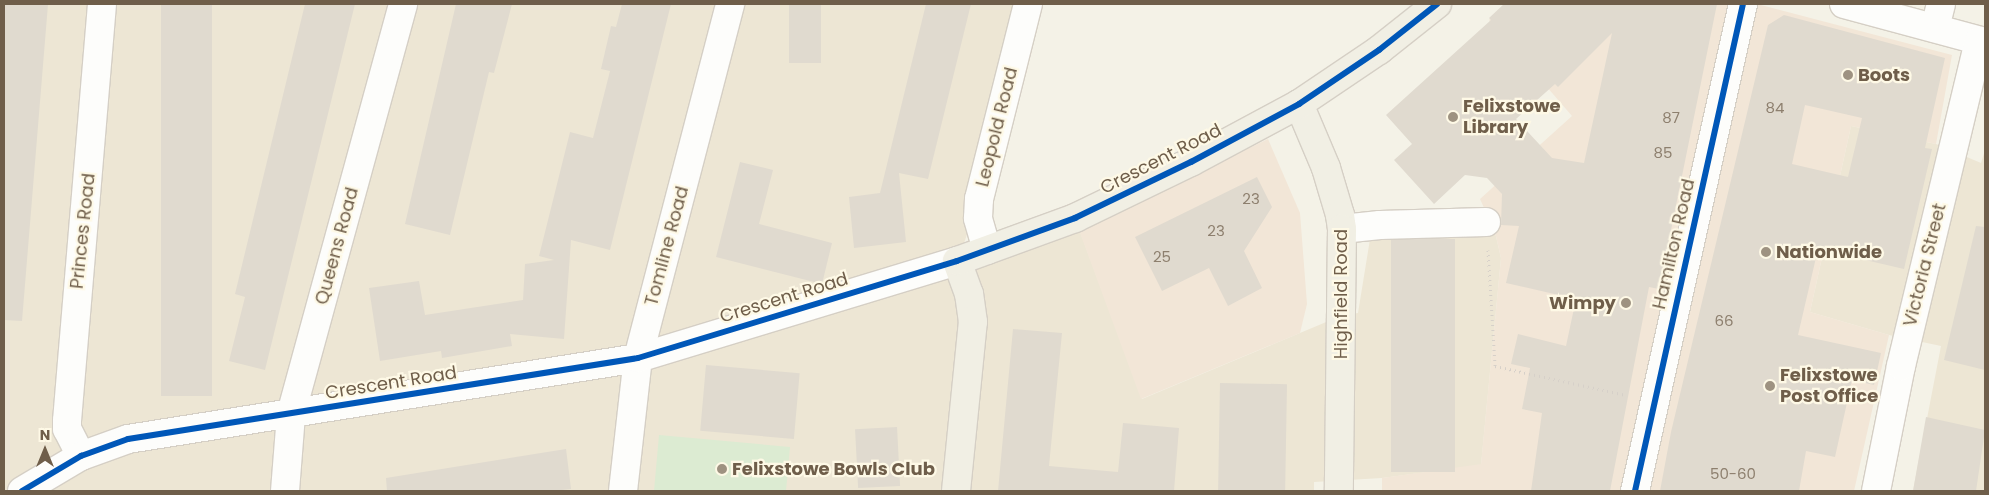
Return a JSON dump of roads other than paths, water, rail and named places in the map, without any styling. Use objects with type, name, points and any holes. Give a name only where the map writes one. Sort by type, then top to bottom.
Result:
[{"type":"main road","name":"Crescent Road","points":[[957,261],[1075,218],[1191,162],[1299,104],[1379,50],[1437,4]]},
{"type":"main road","name":"Highfield Road","points":[[1299,104],[1326,168],[1340,216],[1342,230],[1339,491]]},
{"type":"main road","points":[[956,491],[972,322],[969,294],[957,261]]},
{"type":"street","name":"Princes Road","points":[[81,456],[67,429],[66,421],[87,198],[102,4]]},
{"type":"street","name":"Queens Road","points":[[284,491],[291,414],[403,4]]},
{"type":"street","name":"Tomline Road","points":[[623,491],[638,358],[730,4]]},
{"type":"street","name":"Leopold Road","points":[[987,250],[978,218],[979,200],[1028,4]]},
{"type":"street","name":"Hamilton Road","points":[[1635,491],[1743,4]]},
{"type":"street","points":[[1844,4],[1938,16],[1982,42]]},
{"type":"street","name":"Victoria Street","points":[[1876,491],[1900,366],[1982,42]]},
{"type":"street","points":[[1342,230],[1380,225],[1486,222]]},
{"type":"street","name":"Crescent Road","points":[[33,489],[81,456],[128,439],[638,358],[957,261]]},
{"type":"place","name":"Boots","points":[[1848,75]]},
{"type":"place","name":"Felixstowe Library","points":[[1453,117]]},
{"type":"place","name":"Nationwide","points":[[1766,252]]},
{"type":"place","name":"Wimpy","points":[[1626,303]]},
{"type":"place","name":"Felixstowe Post Office","points":[[1770,386]]},
{"type":"place","name":"Felixstowe Bowls Club","points":[[722,469]]}]
